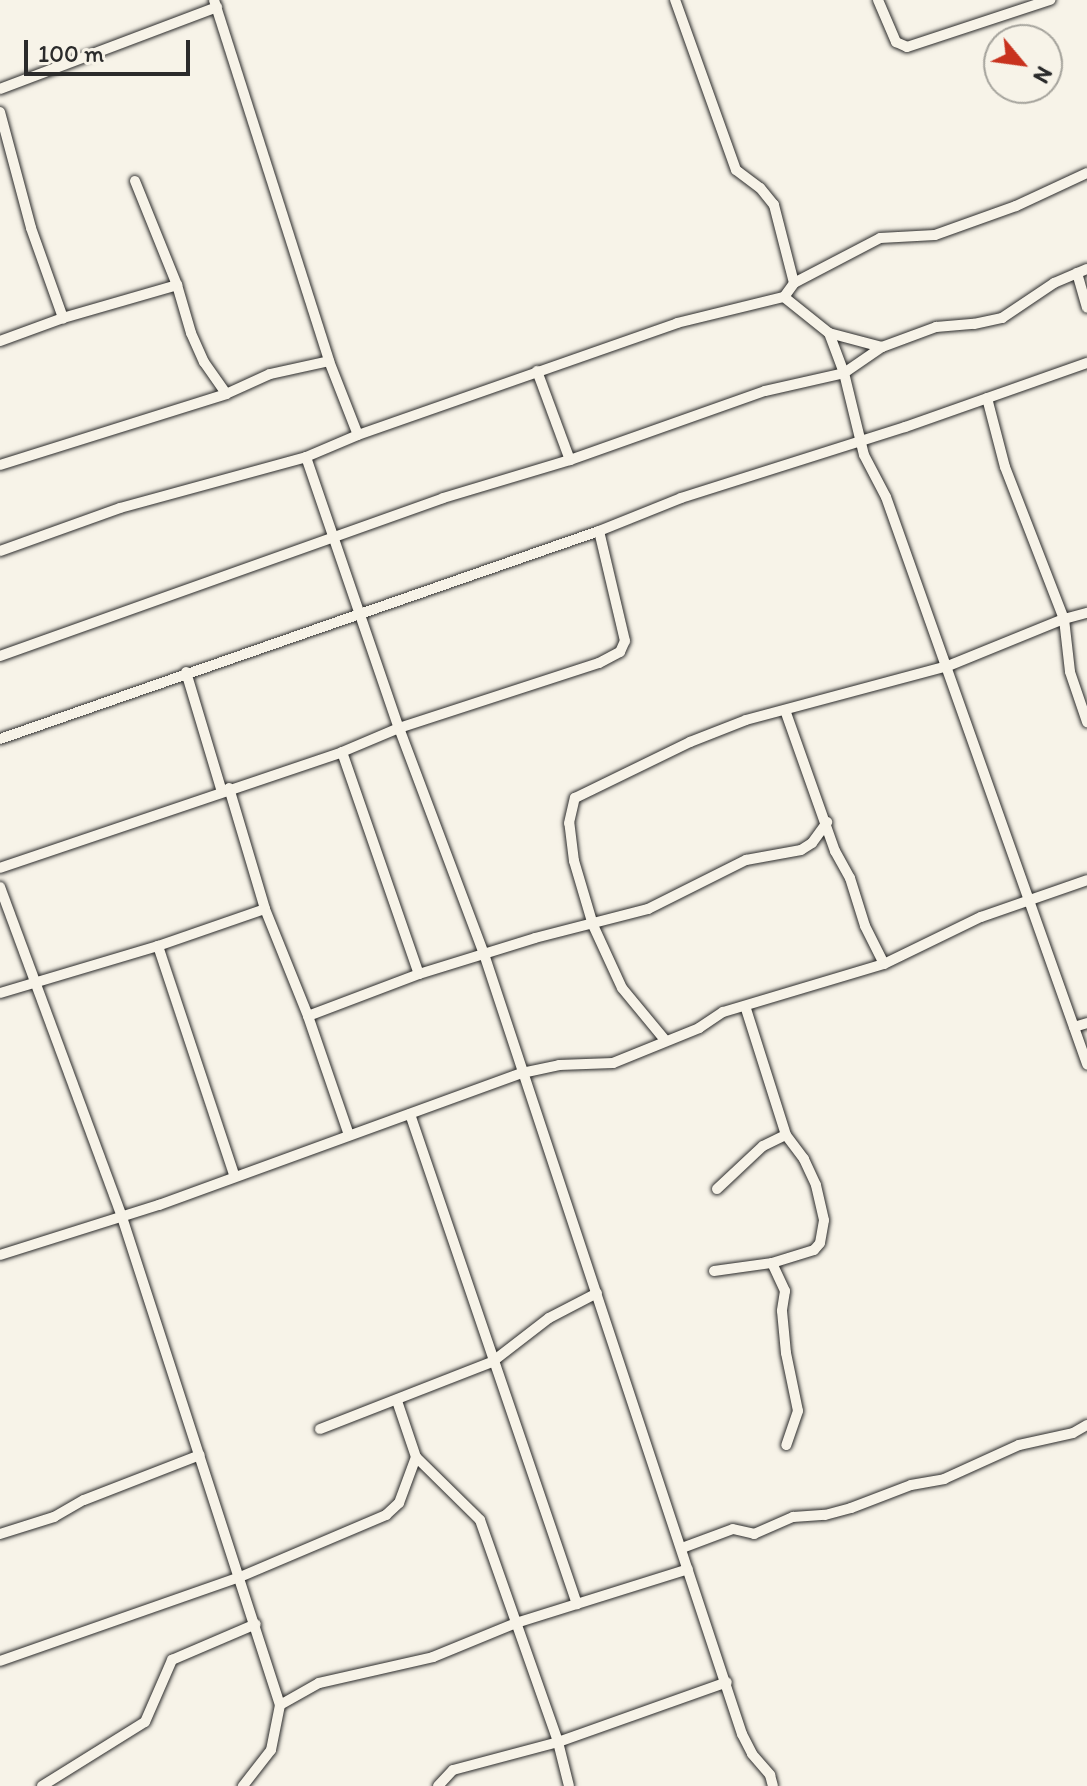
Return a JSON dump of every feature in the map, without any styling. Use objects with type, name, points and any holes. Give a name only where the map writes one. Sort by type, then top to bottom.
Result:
[{"type":"street","points":[[675,0],[736,170],[760,188],[774,205],[794,283]]},
{"type":"street","points":[[878,0],[896,42],[907,47],[1027,4],[1050,0]]},
{"type":"street","points":[[0,89],[216,4],[329,361],[358,435]]},
{"type":"street","points":[[0,112],[31,228],[63,318]]},
{"type":"street","points":[[0,551],[120,508],[306,457],[358,435],[677,323],[784,297],[794,283],[880,238],[935,235],[1016,206],[1087,173]]},
{"type":"street","points":[[135,181],[204,362],[226,394]]},
{"type":"street","points":[[0,656],[443,498],[570,460],[765,391],[844,373],[882,347],[936,327],[1002,318],[1054,283],[1082,271],[1087,308]]},
{"type":"street","points":[[0,341],[63,318],[177,285]]},
{"type":"street","points":[[784,297],[829,333],[882,347]]},
{"type":"street","points":[[829,333],[844,373],[859,440],[886,497],[948,666],[1087,1064]]},
{"type":"street","points":[[0,465],[226,394],[270,374],[329,361]]},
{"type":"street","points":[[0,739],[599,531],[681,498],[1087,363]]},
{"type":"street","points":[[537,371],[570,460]]},
{"type":"street","points":[[987,398],[1005,467],[1064,619],[1070,672],[1087,722]]},
{"type":"street","points":[[306,457],[399,728],[484,954],[742,1734],[752,1754],[770,1775],[773,1786]]},
{"type":"street","points":[[0,868],[342,752],[399,728],[599,663],[620,652],[625,641],[599,531]]},
{"type":"street","points":[[665,1040],[622,988],[593,925],[574,861],[569,823],[575,798],[690,742],[746,720],[948,666],[1064,619],[1087,613]]},
{"type":"street","points":[[186,672],[265,909],[308,1016],[349,1135]]},
{"type":"street","points":[[785,710],[835,851],[850,878],[865,926],[884,964]]},
{"type":"street","points":[[342,752],[419,974]]},
{"type":"street","points":[[308,1016],[419,974],[648,909],[746,860],[801,850],[812,843],[827,822]]},
{"type":"street","points":[[0,1255],[121,1214],[159,1205],[234,1175],[522,1073],[559,1065],[613,1063],[745,1006],[884,964],[981,917],[1087,880]]},
{"type":"street","points":[[0,887],[121,1214],[280,1705],[271,1750],[243,1786]]},
{"type":"street","points":[[0,993],[35,980],[158,946],[265,909]]},
{"type":"street","points":[[158,946],[234,1175]]},
{"type":"street","points":[[714,1271],[772,1263],[814,1250],[823,1233],[822,1207],[816,1185],[804,1159],[786,1135],[745,1006]]},
{"type":"street","points":[[1074,1027],[1087,1023]]},
{"type":"street","points":[[410,1114],[577,1604]]},
{"type":"street","points":[[717,1189],[763,1146],[786,1135]]},
{"type":"street","points":[[772,1263],[785,1291],[782,1311],[786,1353],[798,1411],[786,1445]]},
{"type":"street","points":[[320,1429],[492,1362],[549,1318],[597,1293]]},
{"type":"street","points":[[397,1401],[416,1457],[480,1520],[558,1742],[569,1786]]},
{"type":"street","points":[[682,1548],[733,1529],[754,1534],[793,1517],[825,1515],[851,1508],[911,1485],[944,1479],[1019,1445],[1073,1433],[1087,1425]]},
{"type":"street","points":[[0,1534],[54,1517],[84,1500],[200,1455]]},
{"type":"street","points":[[0,1661],[240,1577],[386,1515],[399,1503],[416,1457]]},
{"type":"street","points":[[280,1705],[319,1683],[433,1657],[516,1623],[688,1569]]},
{"type":"street","points":[[42,1786],[145,1722],[172,1660],[256,1624]]},
{"type":"street","points":[[438,1786],[453,1770],[558,1742],[727,1682]]}]
